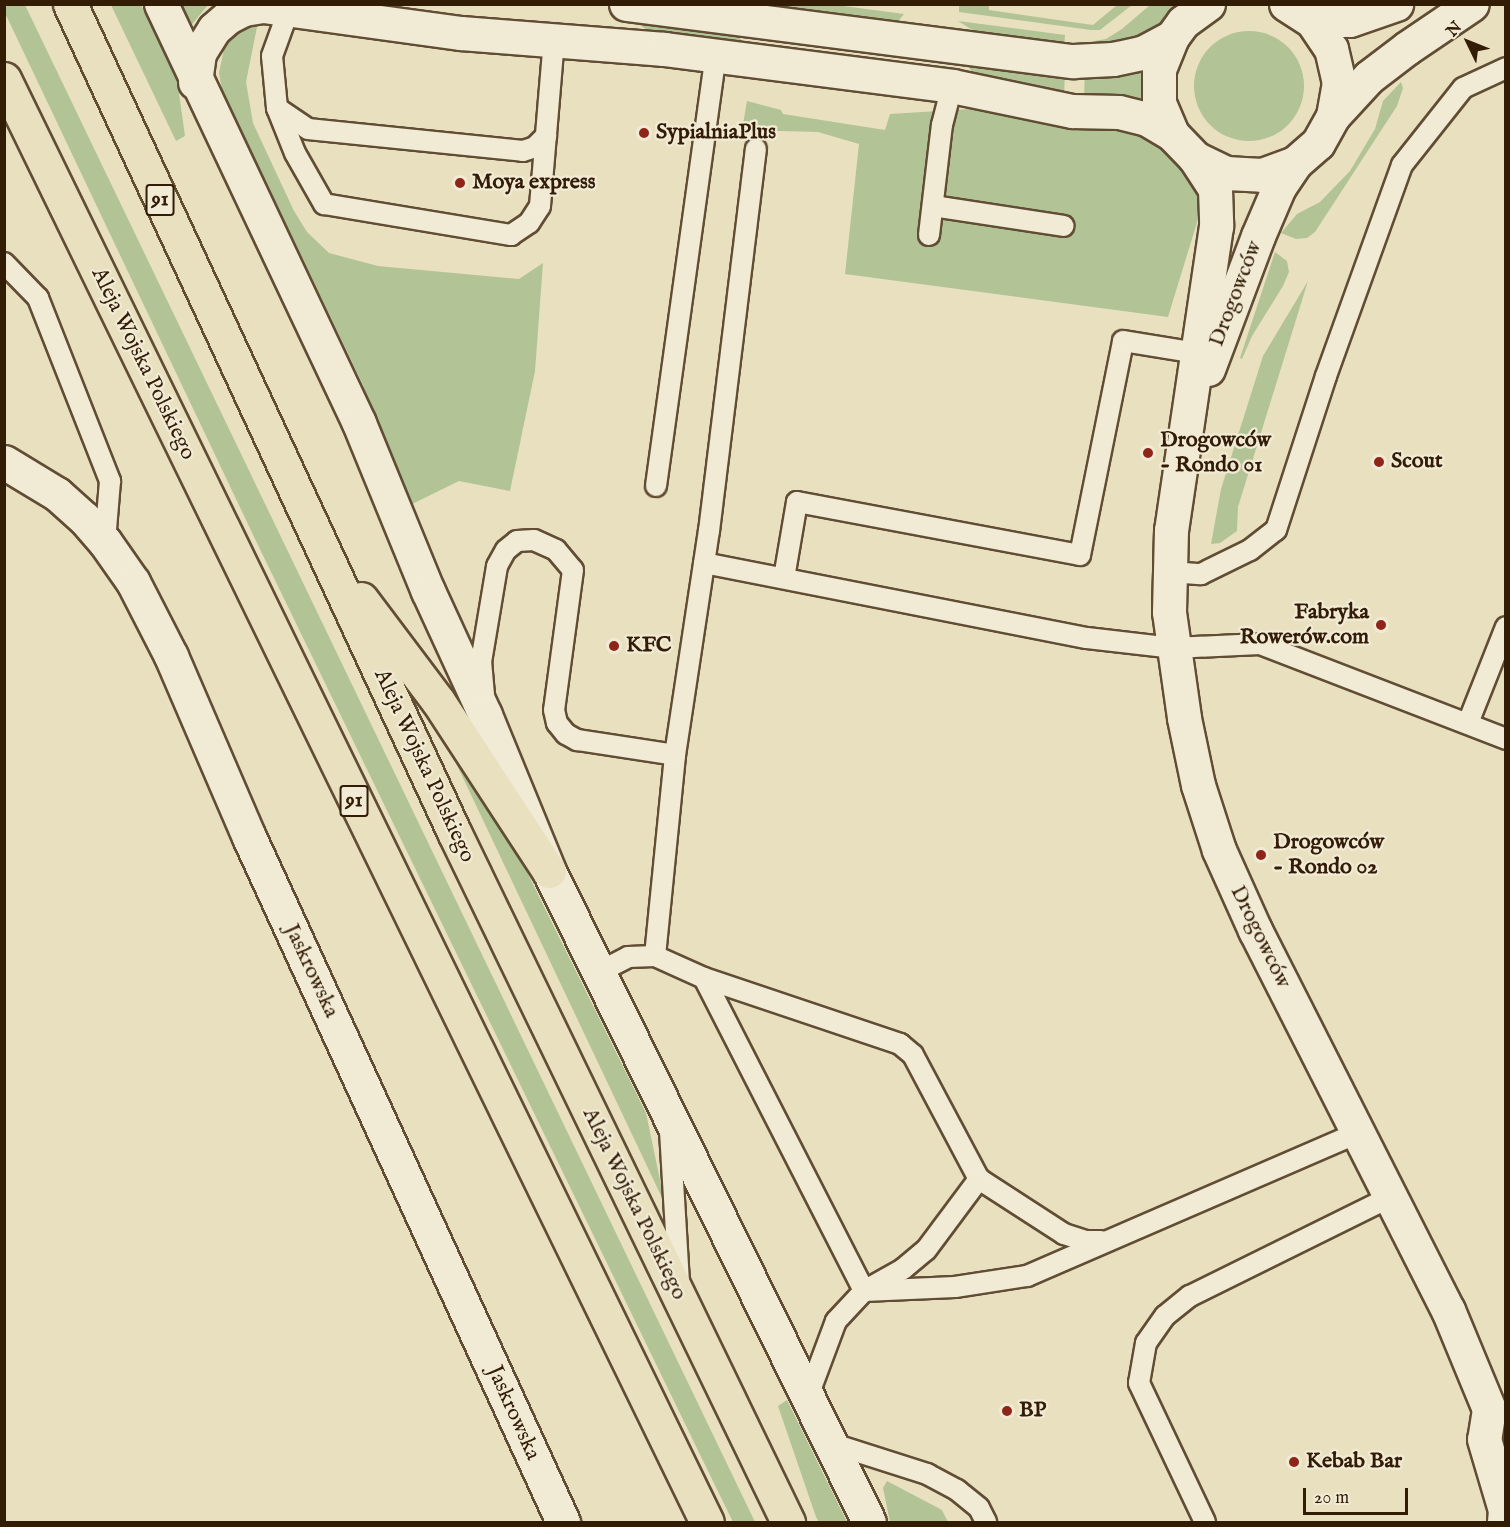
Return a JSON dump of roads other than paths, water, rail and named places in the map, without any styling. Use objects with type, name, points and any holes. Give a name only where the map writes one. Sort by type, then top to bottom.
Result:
[{"type":"main road","name":"Aleja Wojska Polskiego","points":[[70,4],[454,832],[788,1522]]},
{"type":"main road","name":"Aleja Wojska Polskiego","points":[[4,79],[707,1522]]},
{"type":"main road","points":[[319,542],[438,701],[549,871]]},
{"type":"street","points":[[161,4],[195,82],[359,423],[428,591],[485,715],[549,871],[869,1522]]},
{"type":"street","points":[[626,4],[1073,61],[1142,53],[1172,37]]},
{"type":"street","points":[[1172,134],[1159,103],[1159,69],[1172,37],[1183,22],[1208,4]]},
{"type":"street","points":[[1297,10],[1350,20],[1396,4]]},
{"type":"street","points":[[195,82],[196,67],[205,40],[228,17],[244,9],[263,6],[461,33],[664,49],[952,86],[1072,111],[1119,112],[1147,119],[1172,134],[1195,158],[1226,173],[1262,175],[1295,163],[1318,143],[1333,116],[1369,77],[1472,4]]},
{"type":"street","points":[[1297,10],[1331,49],[1339,83],[1333,116]]},
{"type":"street","name":"Drogowców","points":[[1195,158],[1215,189],[1216,226],[1171,530],[1169,612],[1184,718],[1198,785],[1219,850],[1255,930],[1392,1196],[1497,1414],[1484,1438],[1505,1510],[1504,1522]]},
{"type":"street","name":"Drogowców","points":[[1186,429],[1258,236],[1279,187],[1295,163]]},
{"type":"street","name":"Jaskrowska","points":[[4,462],[57,494],[84,518],[105,542],[133,582],[171,656],[249,837],[563,1522]]},
{"type":"lane","points":[[289,9],[272,56],[277,108],[295,153],[324,204],[511,235],[529,223],[540,206],[554,41]]},
{"type":"lane","points":[[656,486],[716,56]]},
{"type":"lane","points":[[1170,572],[1202,574],[1250,550],[1276,530],[1326,376],[1402,165],[1463,88],[1506,68]]},
{"type":"lane","points":[[929,235],[942,125],[952,86]]},
{"type":"lane","points":[[277,108],[308,129],[523,151],[535,147],[546,135]]},
{"type":"lane","points":[[655,956],[675,755],[704,563],[756,149]]},
{"type":"lane","points":[[933,206],[1063,226]]},
{"type":"lane","points":[[4,263],[38,298],[110,481],[105,542]]},
{"type":"lane","points":[[784,578],[797,502],[1080,555],[1123,341],[1197,353]]},
{"type":"lane","points":[[485,715],[481,662],[497,566],[506,550],[517,542],[534,540],[556,550],[573,570],[554,710],[557,723],[566,734],[577,740],[675,755]]},
{"type":"lane","points":[[704,563],[1087,638],[1174,648],[1260,644],[1506,738]]},
{"type":"lane","points":[[1468,723],[1506,627]]},
{"type":"lane","points":[[599,972],[628,957],[655,956],[704,978],[882,1036],[900,1044],[913,1055],[979,1179],[1064,1234],[1084,1241],[1107,1240]]},
{"type":"lane","points":[[704,978],[864,1291]]},
{"type":"lane","points":[[669,1115],[680,1299]]},
{"type":"lane","points":[[864,1291],[955,1287],[1027,1276],[1359,1132]]},
{"type":"lane","points":[[808,1396],[836,1321],[864,1291],[903,1269],[926,1250],[979,1179]]},
{"type":"lane","points":[[1205,1522],[1139,1383],[1146,1344],[1165,1316],[1190,1296],[1392,1196]]},
{"type":"lane","points":[[830,1443],[927,1474],[957,1490],[979,1508],[986,1522]]},
{"type":"place","name":"SypialniaPlus","points":[[644,133]]},
{"type":"place","name":"Moya express","points":[[460,183]]},
{"type":"place","name":"Drogowców - Rondo 01","points":[[1148,453]]},
{"type":"place","name":"Scout","points":[[1379,462]]},
{"type":"place","name":"Fabryka Rowerów.com","points":[[1381,625]]},
{"type":"place","name":"KFC","points":[[614,646]]},
{"type":"place","name":"Drogowców - Rondo 02","points":[[1261,855]]},
{"type":"place","name":"BP","points":[[1007,1411]]},
{"type":"place","name":"Kebab Bar","points":[[1294,1462]]}]
